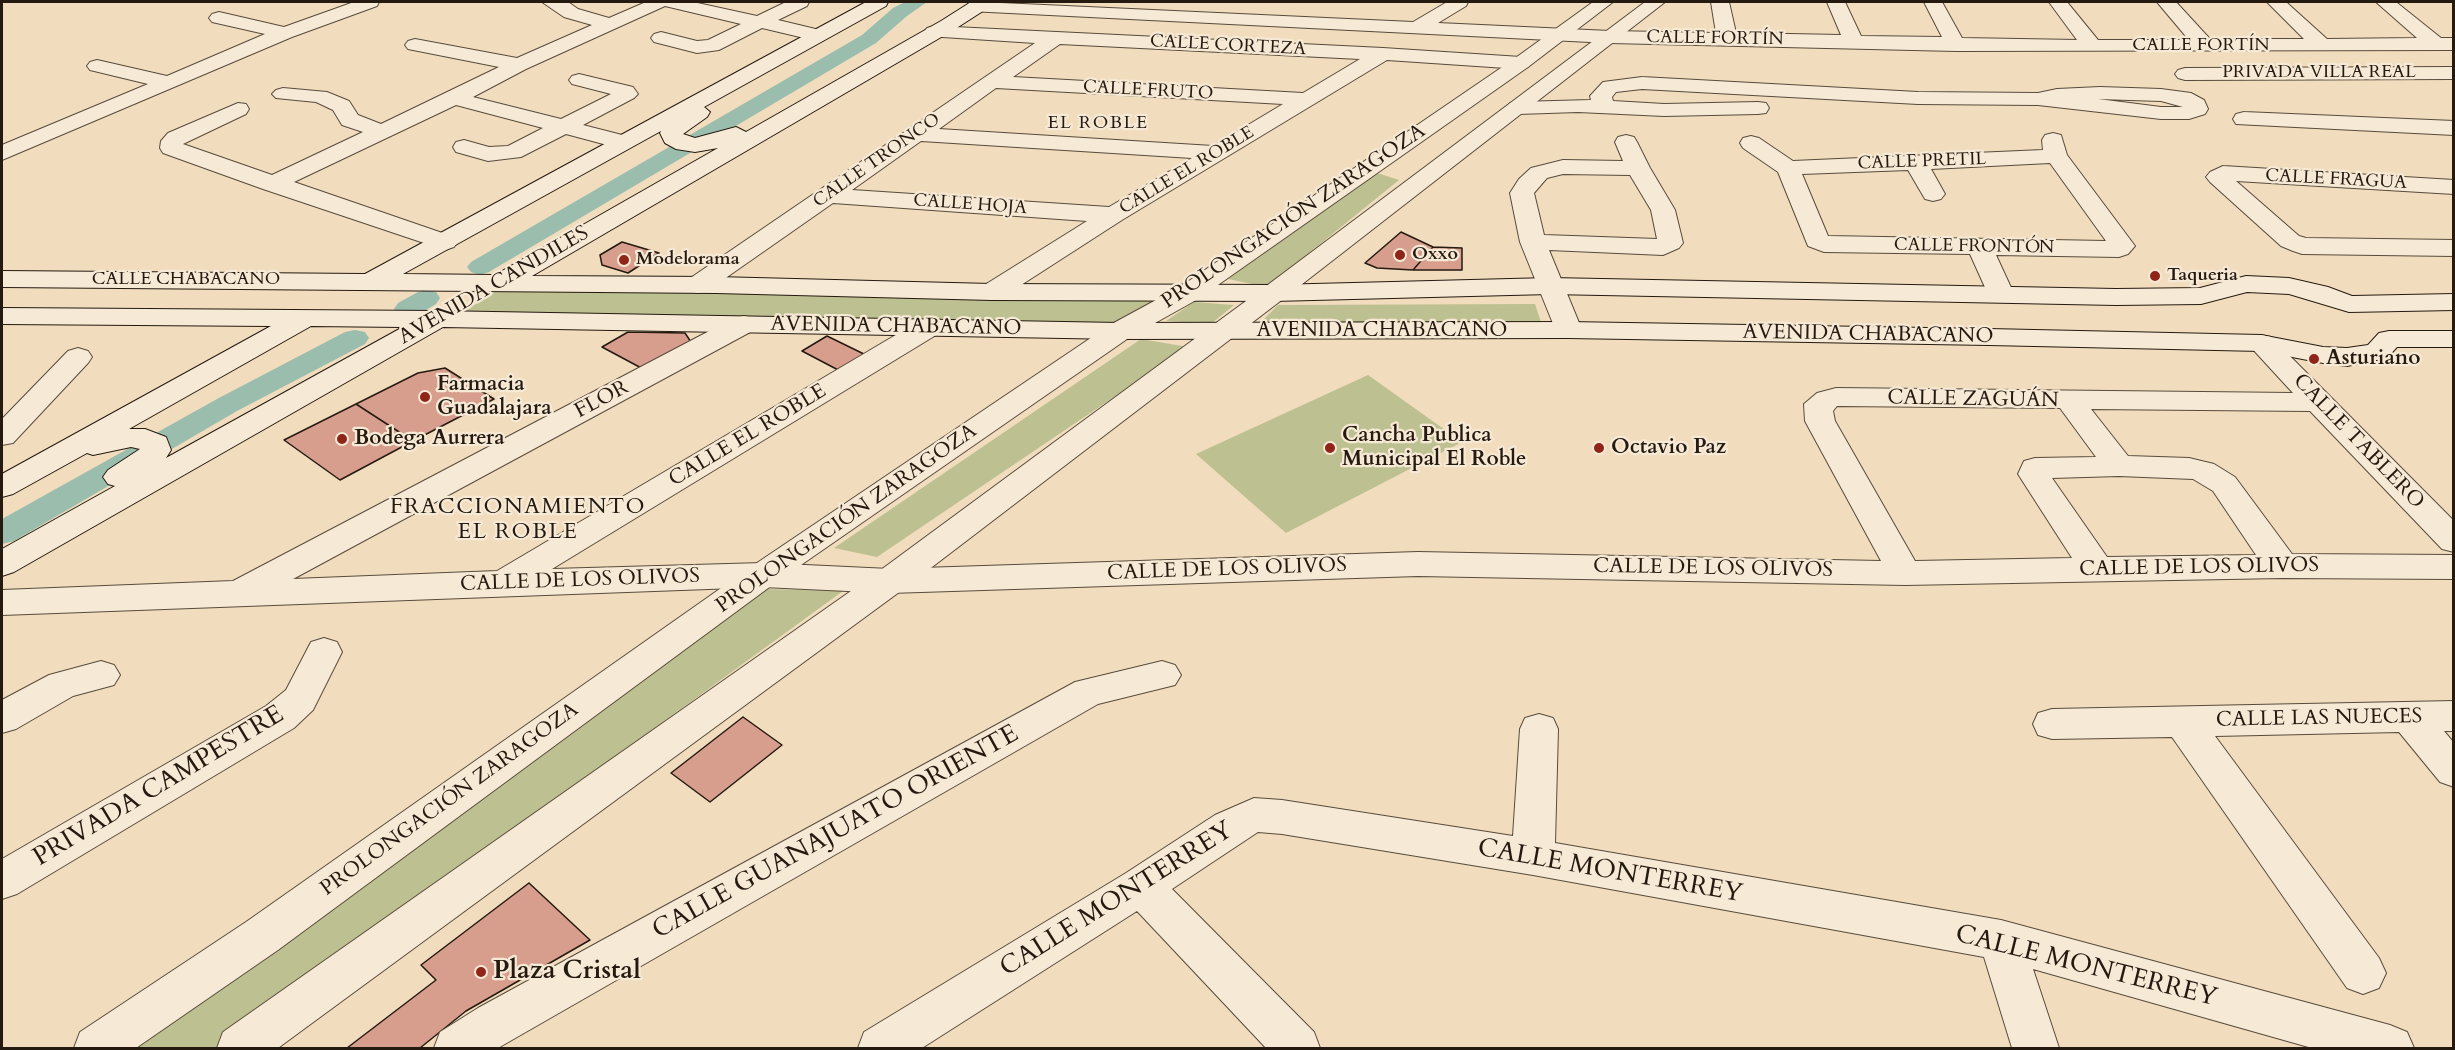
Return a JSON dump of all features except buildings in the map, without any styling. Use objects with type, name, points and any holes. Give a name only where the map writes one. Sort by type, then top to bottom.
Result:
[{"type":"street","points":[[2,153],[285,33],[370,2]]},
{"type":"street","points":[[551,2],[558,3],[571,13],[609,24]]},
{"type":"street","points":[[271,184],[519,65],[660,2]]},
{"type":"street","points":[[670,2],[818,35]]},
{"type":"street","points":[[661,38],[704,47],[722,42],[800,2]]},
{"type":"street","points":[[2,487],[622,142],[879,2]]},
{"type":"street","points":[[1068,11],[1087,2]]},
{"type":"street","points":[[1194,17],[1220,2]]},
{"type":"street","points":[[1418,27],[1459,2]]},
{"type":"street","name":"PROLONGACIÓN ZARAGOZA","points":[[97,1048],[262,936],[763,575],[1120,331],[1190,293],[1521,63],[1604,2]]},
{"type":"street","name":"PROLONGACIÓN ZARAGOZA","points":[[240,1048],[890,581],[1223,332],[1656,2]]},
{"type":"street","points":[[1720,2],[1727,39]]},
{"type":"street","points":[[1836,2],[1854,43]]},
{"type":"street","points":[[1933,2],[1956,45]]},
{"type":"street","points":[[2058,2],[2092,46]]},
{"type":"street","points":[[2166,2],[2205,46]]},
{"type":"street","points":[[2276,2],[2322,45]]},
{"type":"street","points":[[2385,2],[2445,44]]},
{"type":"street","name":"CALLE FORTÍN","points":[[979,4],[1068,11],[1611,37],[1956,45],[2445,44]]},
{"type":"street","name":"AVENIDA CANDILES","points":[[2,564],[501,282],[979,4]]},
{"type":"street","points":[[1315,22],[1341,7]]},
{"type":"street","points":[[219,18],[285,33]]},
{"type":"street","name":"CALLE CORTEZA","points":[[934,32],[1521,63]]},
{"type":"street","name":"CALLE TRONCO","points":[[698,285],[1057,37]]},
{"type":"street","points":[[415,45],[519,65]]},
{"type":"street","name":"CALLE EL ROBLE","points":[[992,292],[1113,215],[1220,153],[1304,99],[1383,54]]},
{"type":"street","points":[[98,66],[168,82]]},
{"type":"street","points":[[2248,72],[2275,91]]},
{"type":"street","name":"PRIVADA VILLA REAL","points":[[2185,74],[2248,72],[2449,76]]},
{"type":"street","points":[[464,147],[488,154],[505,154],[627,94],[626,91],[579,80]]},
{"type":"street","name":"CALLE FRUTO","points":[[992,82],[1304,99]]},
{"type":"street","points":[[732,83],[729,94],[674,128],[671,133],[681,141],[708,143],[727,138],[774,116],[813,102]]},
{"type":"street","points":[[1518,108],[1603,106],[1664,110],[1748,109],[1868,104],[1918,98],[2038,99],[2162,113],[2188,113],[2197,109],[2196,105],[2183,98],[2161,95],[2100,93],[2057,95],[2038,99]]},
{"type":"street","points":[[283,94],[320,96],[341,106],[348,118],[383,132]]},
{"type":"street","points":[[454,98],[622,142]]},
{"type":"street","points":[[2293,104],[2319,122]]},
{"type":"street","points":[[238,109],[176,138],[171,145],[175,151],[445,242]]},
{"type":"street","points":[[2244,119],[2454,128]]},
{"type":"street","points":[[916,134],[1220,153]]},
{"type":"street","points":[[1533,242],[1663,247],[1670,243],[1663,210],[1638,168],[1626,142]]},
{"type":"street","points":[[1751,143],[1788,168]]},
{"type":"street","name":"CALLE PRETIL","points":[[1788,168],[1916,163],[2054,148],[2122,246]]},
{"type":"street","points":[[1916,163],[1933,194]]},
{"type":"street","points":[[1568,330],[1533,242],[1522,193],[1527,184],[1539,173],[1563,167],[1638,168]]},
{"type":"street","name":"CALLE FRONTÓN","points":[[1788,168],[1818,241],[1824,244],[2119,249],[2122,246]]},
{"type":"street","name":"CALLE FRAGUA","points":[[2452,198],[2421,185],[2223,173],[2219,175],[2219,179],[2290,241],[2302,246],[2454,248]]},
{"type":"street","name":"CALLE HOJA","points":[[827,195],[1113,215]]},
{"type":"street","points":[[1980,247],[2001,294]]},
{"type":"street","name":"CALLE CHABACANO","points":[[2,279],[371,282]]},
{"type":"street","name":"AVENIDA CHABACANO","points":[[371,282],[698,285],[992,292],[1274,293],[1550,286],[2201,296],[2246,284],[2263,284],[2319,293],[2349,304],[2454,302]]},
{"type":"street","points":[[2349,304],[2377,324],[2389,339],[2454,339]]},
{"type":"street","name":"CALLE CHABACANO","points":[[2,316],[304,319]]},
{"type":"street","name":"AVENIDA CHABACANO","points":[[304,319],[931,326],[1223,332],[1568,330],[2261,343],[2323,355],[2347,357],[2377,352],[2389,339]]},
{"type":"street","name":"FLOR","points":[[237,594],[744,324]]},
{"type":"street","name":"CALLE EL ROBLE","points":[[504,583],[931,326]]},
{"type":"street","name":"CALLE TABLERO","points":[[2261,343],[2454,541]]},
{"type":"street","points":[[2,436],[78,357]]},
{"type":"street","name":"CALLE ZAGUÁN","points":[[1905,573],[1820,421],[1819,404],[1836,397],[2319,402]]},
{"type":"street","points":[[2070,401],[2119,466]]},
{"type":"street","points":[[2,541],[132,470],[152,456],[156,445],[137,438],[110,441],[35,468]]},
{"type":"street","points":[[2097,569],[2034,474],[2033,471],[2038,467],[2119,466],[2189,468],[2203,471],[2224,484],[2282,566]]},
{"type":"street","name":"CALLE DE LOS OLIVOS","points":[[2,603],[763,575],[890,581],[1418,564],[1905,573],[2282,566],[2454,567]]},
{"type":"street","name":"PRIVADA CAMPESTRE","points":[[2,881],[280,717],[300,700],[324,652]]},
{"type":"street","points":[[2,717],[62,685],[101,675]]},
{"type":"street","name":"CALLE GUANAJUATO ORIENTE","points":[[457,1048],[495,1024],[1088,692],[1162,675]]},
{"type":"street","name":"CALLE LAS NUECES","points":[[2052,724],[2454,716]]},
{"type":"street","points":[[2409,717],[2454,771]]},
{"type":"street","points":[[2184,723],[2362,973]]},
{"type":"street","points":[[1533,857],[1539,729]]},
{"type":"street","name":"CALLE MONTERREY","points":[[881,1048],[1141,886],[1230,827],[1254,815],[1282,817],[1533,857],[2001,940],[2390,1048]]},
{"type":"street","points":[[1141,886],[1297,1048]]},
{"type":"street","points":[[2001,940],[2035,1048]]},
{"type":"green space","points":[[1377,173],[1399,180],[1267,287],[1228,279]]},
{"type":"green space","points":[[500,289],[1168,298],[1118,327],[455,317]]},
{"type":"green space","points":[[1194,302],[1234,305],[1211,324],[1166,321]]},
{"type":"green space","points":[[1535,304],[1543,328],[1258,325],[1278,305]]},
{"type":"green space","points":[[1141,339],[1188,347],[877,557],[834,548]]},
{"type":"green space","name":"Cancha Publica Municipal El Roble","points":[[1368,375],[1462,442],[1286,533],[1196,454]]},
{"type":"green space","points":[[766,589],[843,591],[215,1048],[99,1048]]},
{"type":"waterway","points":[[480,267],[869,39],[900,12],[918,2]]},
{"type":"waterway","points":[[408,309],[427,298]]},
{"type":"waterway","points":[[2,533],[227,405],[355,338]]},
{"type":"place","name":"Oxxo","points":[[1400,255]]},
{"type":"place","name":"Modelorama","points":[[624,260]]},
{"type":"place","name":"Taqueria","points":[[2155,276]]},
{"type":"place","name":"Asturiano","points":[[2314,359]]},
{"type":"place","name":"Farmacia Guadalajara","points":[[425,397]]},
{"type":"place","name":"Bodega Aurrera","points":[[342,439]]},
{"type":"place","name":"Cancha Publica Municipal El Roble","points":[[1330,448]]},
{"type":"place","name":"Octavio Paz","points":[[1599,448]]},
{"type":"place","name":"Plaza Cristal","points":[[481,972]]},
{"type":"district","name":"EL ROBLE","points":[[1098,124]]},
{"type":"district","name":"FRACCIONAMIENTO EL ROBLE","points":[[518,520]]}]
